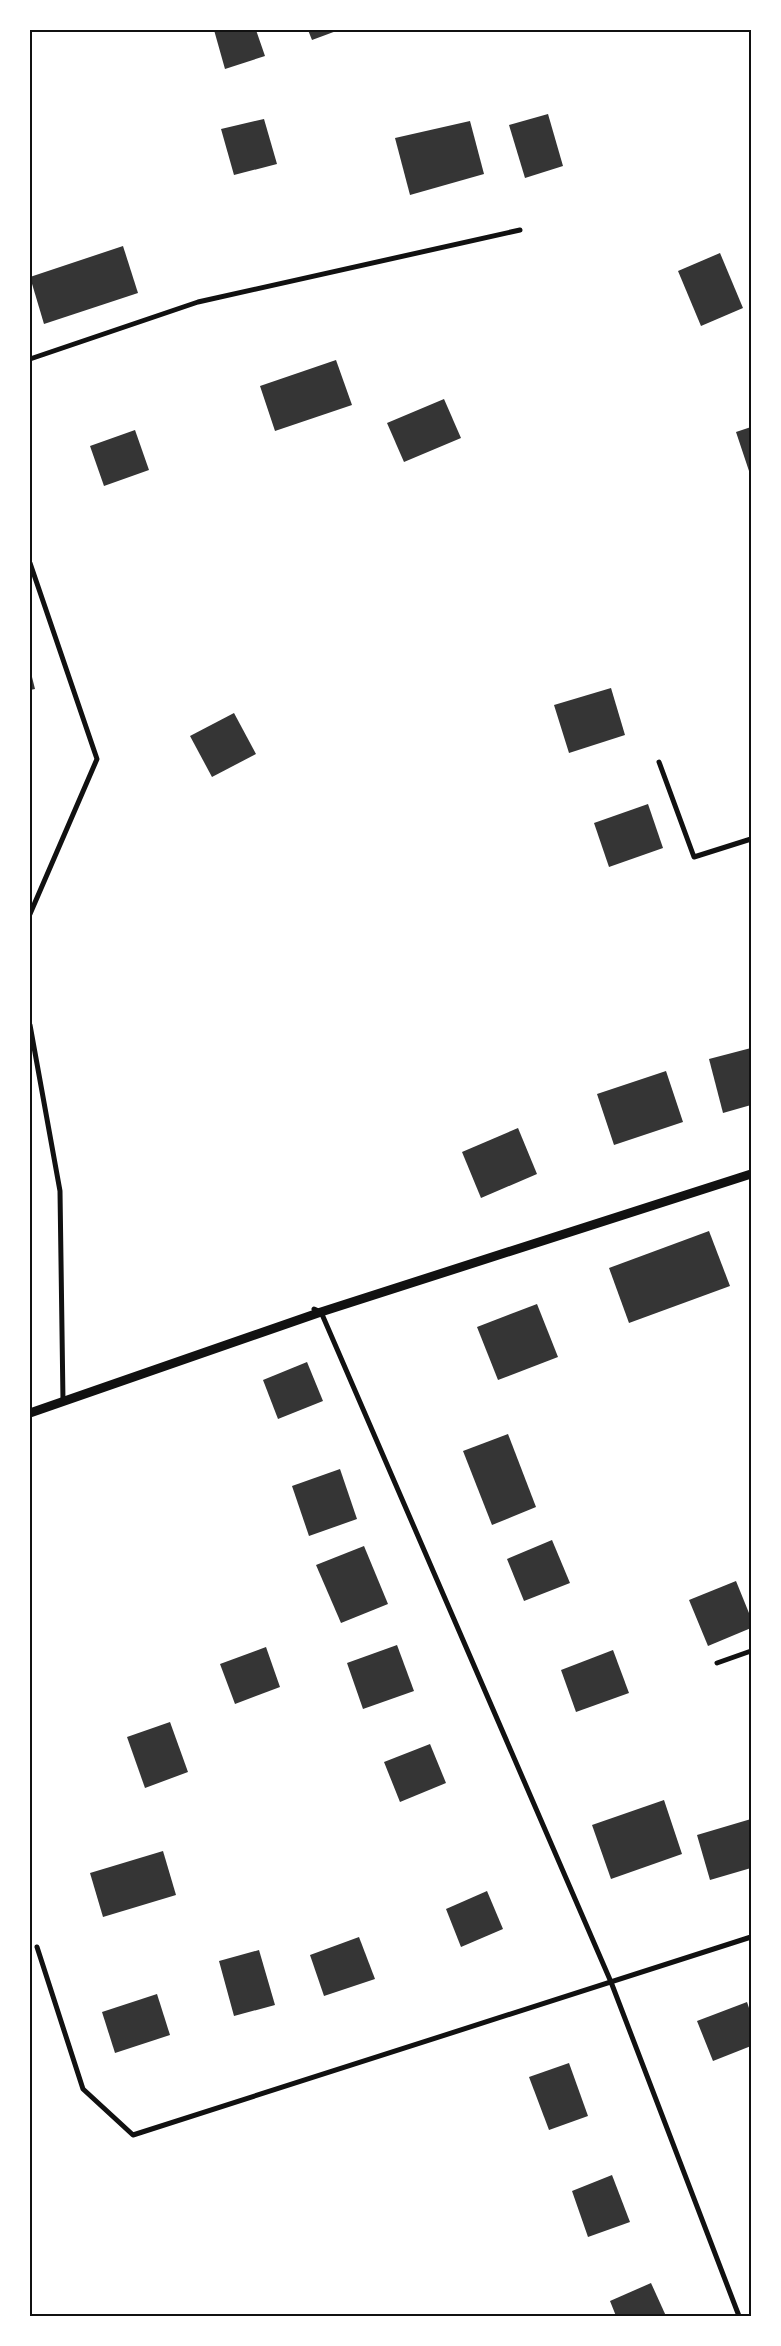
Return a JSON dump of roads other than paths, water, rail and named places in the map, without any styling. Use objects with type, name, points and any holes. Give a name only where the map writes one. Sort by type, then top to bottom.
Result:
[{"type":"street","points":[[30,359],[198,302],[520,230]]},
{"type":"street","points":[[30,563],[97,760],[30,914]]},
{"type":"street","points":[[659,762],[694,857],[751,839]]},
{"type":"street","points":[[30,1025],[60,1191],[63,1402]]},
{"type":"street","points":[[30,1413],[318,1310],[751,1174]]},
{"type":"street","points":[[318,1310],[611,1982],[739,2316]]},
{"type":"street","points":[[717,1663],[751,1651]]},
{"type":"street","points":[[37,1948],[83,2089],[133,2135],[751,1937]]}]
